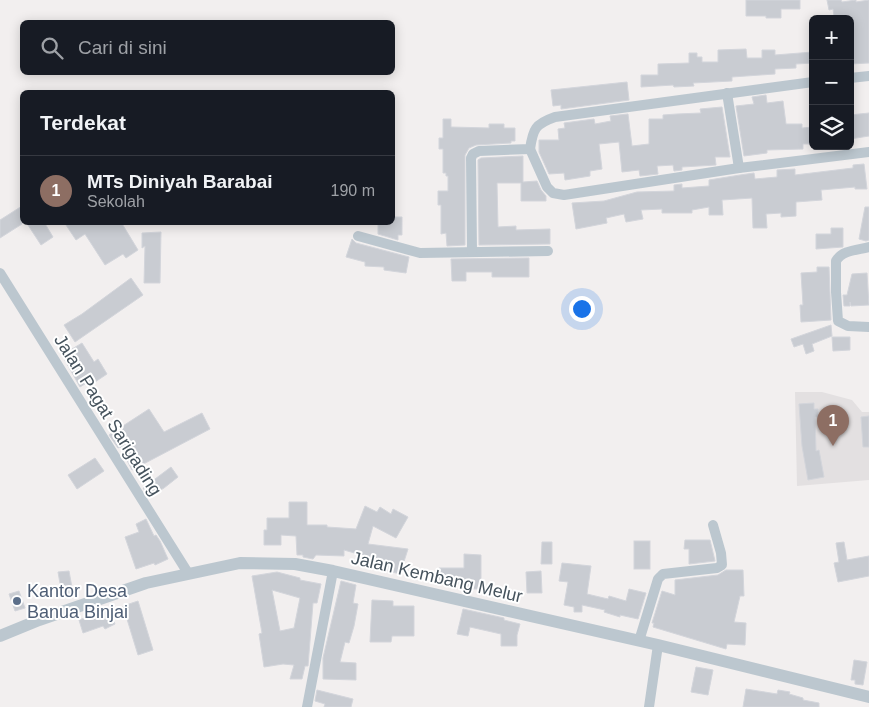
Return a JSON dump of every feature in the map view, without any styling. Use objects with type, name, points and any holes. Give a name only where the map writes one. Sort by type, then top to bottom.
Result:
[{"type":"street","points":[[854,78],[869,76]]},
{"type":"street","points":[[809,83],[555,117],[536,126],[532,134],[530,149],[547,187],[553,193],[564,195],[739,168],[869,152]]},
{"type":"street","points":[[727,93],[739,168]]},
{"type":"street","points":[[472,252],[472,154],[530,149]]},
{"type":"street","points":[[358,236],[420,253],[548,251]]},
{"type":"street","points":[[869,247],[848,252],[838,257],[836,261],[838,321],[848,326],[869,327]]},
{"type":"street","name":"Jalan Pagat Sarigading","points":[[0,274],[188,573]]},
{"type":"street","points":[[639,641],[658,579],[663,574],[717,568],[722,565],[721,553],[713,525]]},
{"type":"street","name":"Jalan Kembang Melur","points":[[0,636],[39,620],[146,583],[240,562],[295,564],[658,645],[869,697]]},
{"type":"street","points":[[306,707],[333,571]]},
{"type":"street","points":[[649,707],[658,645]]},
{"type":"shaded area","points":[[795,392],[822,392],[852,400],[862,412],[869,412],[869,480],[797,486]]},
{"type":"building","points":[[746,0],[800,0],[800,9],[781,9],[781,18],[746,16]]},
{"type":"building","points":[[827,0],[841,0],[842,2],[856,0],[856,2],[869,0],[869,63],[854,64],[854,15],[834,15],[833,9],[829,10]]},
{"type":"building","points":[[746,49],[747,58],[762,58],[762,50],[775,50],[775,55],[809,52],[809,63],[796,64],[796,68],[775,69],[775,74],[732,77],[732,81],[693,83],[694,86],[641,87],[641,75],[658,75],[658,64],[689,63],[689,53],[697,53],[697,57],[702,57],[702,62],[718,62],[718,50]]},
{"type":"building","points":[[627,82],[629,100],[561,109],[561,105],[553,106],[551,90]]},
{"type":"building","points":[[766,95],[767,103],[783,101],[786,124],[802,124],[802,128],[809,127],[809,144],[803,144],[803,149],[767,150],[767,153],[744,156],[736,106],[754,104],[752,97]]},
{"type":"building","points":[[722,107],[730,157],[715,157],[716,165],[682,167],[682,170],[674,171],[673,165],[657,166],[658,174],[640,176],[639,170],[622,172],[619,142],[599,144],[602,169],[590,171],[590,176],[565,180],[564,173],[549,174],[539,152],[539,140],[559,140],[558,129],[565,128],[564,123],[594,119],[595,124],[611,121],[610,116],[628,114],[632,146],[649,144],[649,119],[663,119],[663,115],[701,113],[700,109]]},
{"type":"building","points":[[869,113],[869,136],[854,138],[854,115]]},
{"type":"building","points":[[443,119],[451,119],[451,127],[489,128],[489,124],[504,124],[504,128],[515,128],[515,141],[511,141],[511,143],[476,145],[469,148],[465,155],[465,245],[447,246],[446,233],[441,234],[441,205],[438,205],[438,191],[448,191],[448,176],[446,176],[446,173],[443,173],[443,149],[439,149],[439,138],[443,138]]},
{"type":"building","points":[[523,156],[523,182],[537,181],[546,196],[546,201],[521,201],[521,183],[497,183],[498,227],[516,226],[516,230],[550,229],[550,244],[479,245],[478,160],[481,158]]},
{"type":"building","points":[[864,164],[867,189],[855,189],[855,187],[821,190],[822,200],[796,202],[796,216],[781,217],[781,213],[766,214],[767,228],[753,228],[752,198],[722,200],[723,215],[709,215],[709,207],[692,210],[692,213],[662,213],[662,209],[641,210],[643,219],[626,222],[624,214],[606,218],[607,223],[576,229],[572,203],[604,201],[637,192],[674,191],[674,185],[682,184],[682,188],[709,186],[709,180],[754,173],[755,179],[777,177],[777,170],[795,169],[795,175],[853,168],[853,165]]},
{"type":"building","points":[[20,207],[20,225],[0,238],[0,220]]},
{"type":"building","points":[[865,207],[869,207],[869,240],[866,241],[859,239]]},
{"type":"building","points":[[395,217],[402,217],[402,235],[398,235],[398,240],[378,234],[378,225],[395,225]]},
{"type":"building","points":[[28,225],[46,225],[53,237],[41,245]]},
{"type":"building","points":[[66,225],[123,225],[138,250],[126,258],[123,254],[105,265],[85,234],[76,240]]},
{"type":"building","points":[[831,228],[843,228],[843,247],[816,249],[816,234],[831,234]]},
{"type":"building","points":[[161,232],[160,283],[144,283],[145,246],[142,248],[142,233]]},
{"type":"building","points":[[352,239],[356,243],[409,257],[406,273],[384,270],[384,267],[365,266],[365,262],[346,257]]},
{"type":"building","points":[[529,258],[529,277],[492,277],[492,272],[466,272],[466,281],[452,281],[451,259]]},
{"type":"building","points":[[817,267],[829,267],[831,320],[801,322],[800,305],[803,305],[801,273],[817,272]]},
{"type":"building","points":[[867,273],[869,305],[851,306],[850,302],[850,306],[844,306],[843,295],[847,295],[852,274]]},
{"type":"building","points":[[131,278],[143,295],[75,342],[64,325]]},
{"type":"building","points":[[831,325],[832,336],[812,344],[814,351],[806,354],[803,344],[794,347],[791,339]]},
{"type":"building","points":[[832,337],[850,337],[850,350],[833,351]]},
{"type":"building","points":[[82,343],[94,362],[98,359],[107,374],[95,382],[93,379],[80,387],[62,355]]},
{"type":"building","points":[[814,403],[814,409],[818,409],[818,417],[815,417],[816,451],[819,450],[824,477],[808,480],[802,446],[799,404]]},
{"type":"building","points":[[149,409],[164,432],[202,413],[210,429],[132,470],[120,447],[118,448],[109,435]]},
{"type":"building","points":[[869,416],[869,447],[863,447],[861,417]]},
{"type":"building","points":[[95,458],[104,471],[77,489],[68,475]]},
{"type":"building","points":[[171,467],[178,477],[149,497],[143,488]]},
{"type":"building","points":[[289,502],[307,502],[307,525],[327,525],[327,527],[356,529],[365,506],[377,512],[380,507],[391,514],[393,509],[408,517],[396,538],[373,526],[368,544],[408,549],[400,574],[373,569],[372,558],[344,550],[344,556],[316,555],[313,559],[297,555],[296,536],[281,535],[281,545],[264,545],[264,530],[267,530],[267,518],[289,518]]},
{"type":"building","points":[[146,519],[154,536],[156,535],[160,541],[168,559],[155,565],[154,563],[136,569],[125,537],[139,532],[136,524]]},
{"type":"building","points":[[685,540],[710,540],[715,561],[689,564],[689,549],[684,549]]},
{"type":"building","points":[[634,541],[650,541],[650,569],[634,569]]},
{"type":"building","points":[[542,542],[552,542],[552,564],[541,564]]},
{"type":"building","points":[[844,542],[847,560],[869,556],[869,576],[838,582],[834,563],[839,562],[836,543]]},
{"type":"building","points":[[464,554],[481,555],[481,589],[466,589],[466,584],[439,583],[439,568],[464,568]]},
{"type":"building","points":[[562,563],[591,566],[587,594],[608,599],[609,596],[626,601],[629,589],[646,593],[638,619],[620,615],[620,617],[604,612],[605,610],[582,605],[582,612],[574,612],[574,607],[564,605],[568,582],[559,581]]},
{"type":"building","points":[[726,570],[743,570],[744,596],[740,596],[734,622],[746,623],[745,645],[727,644],[726,649],[653,627],[654,623],[652,623],[662,591],[675,595],[675,580],[718,575]]},
{"type":"building","points":[[69,571],[73,593],[62,595],[58,572]]},
{"type":"building","points":[[541,571],[542,593],[527,593],[526,572]]},
{"type":"building","points":[[277,572],[300,578],[300,580],[321,584],[317,603],[313,603],[308,666],[305,666],[302,679],[290,679],[294,665],[283,664],[264,667],[259,634],[262,633],[252,576]],"holes":[[[272,590],[300,598],[294,628],[280,631]]]},
{"type":"building","points":[[341,581],[356,585],[353,603],[358,604],[354,626],[349,643],[345,642],[340,662],[356,663],[356,680],[323,679],[323,658]]},
{"type":"building","name":"Kantor Desa Banua Binjai","points":[[19,591],[25,608],[15,611],[9,594]]},
{"type":"building","points":[[372,600],[393,601],[393,606],[414,606],[414,636],[392,636],[391,642],[370,642]]},
{"type":"building","points":[[138,601],[153,650],[138,655],[123,606]]},
{"type":"building","points":[[108,609],[115,624],[105,629],[103,626],[83,633],[79,620]]},
{"type":"building","points":[[463,609],[504,618],[504,620],[520,624],[517,646],[501,646],[501,634],[470,627],[468,636],[457,634]]},
{"type":"building","points":[[854,660],[867,662],[863,685],[855,684],[855,680],[851,680]]},
{"type":"building","points":[[696,667],[713,670],[708,695],[691,692]]},
{"type":"building","points":[[746,689],[777,694],[778,690],[790,692],[789,694],[803,698],[803,700],[819,703],[819,707],[743,707]]},
{"type":"building","points":[[317,690],[353,699],[351,707],[324,707],[325,704],[315,701]]},
{"type":"place","name":"MTs Diniyah Barabai","points":[[833,446]]},
{"type":"place","name":"Kantor Desa Banua Binjai","points":[[17,601]]}]
